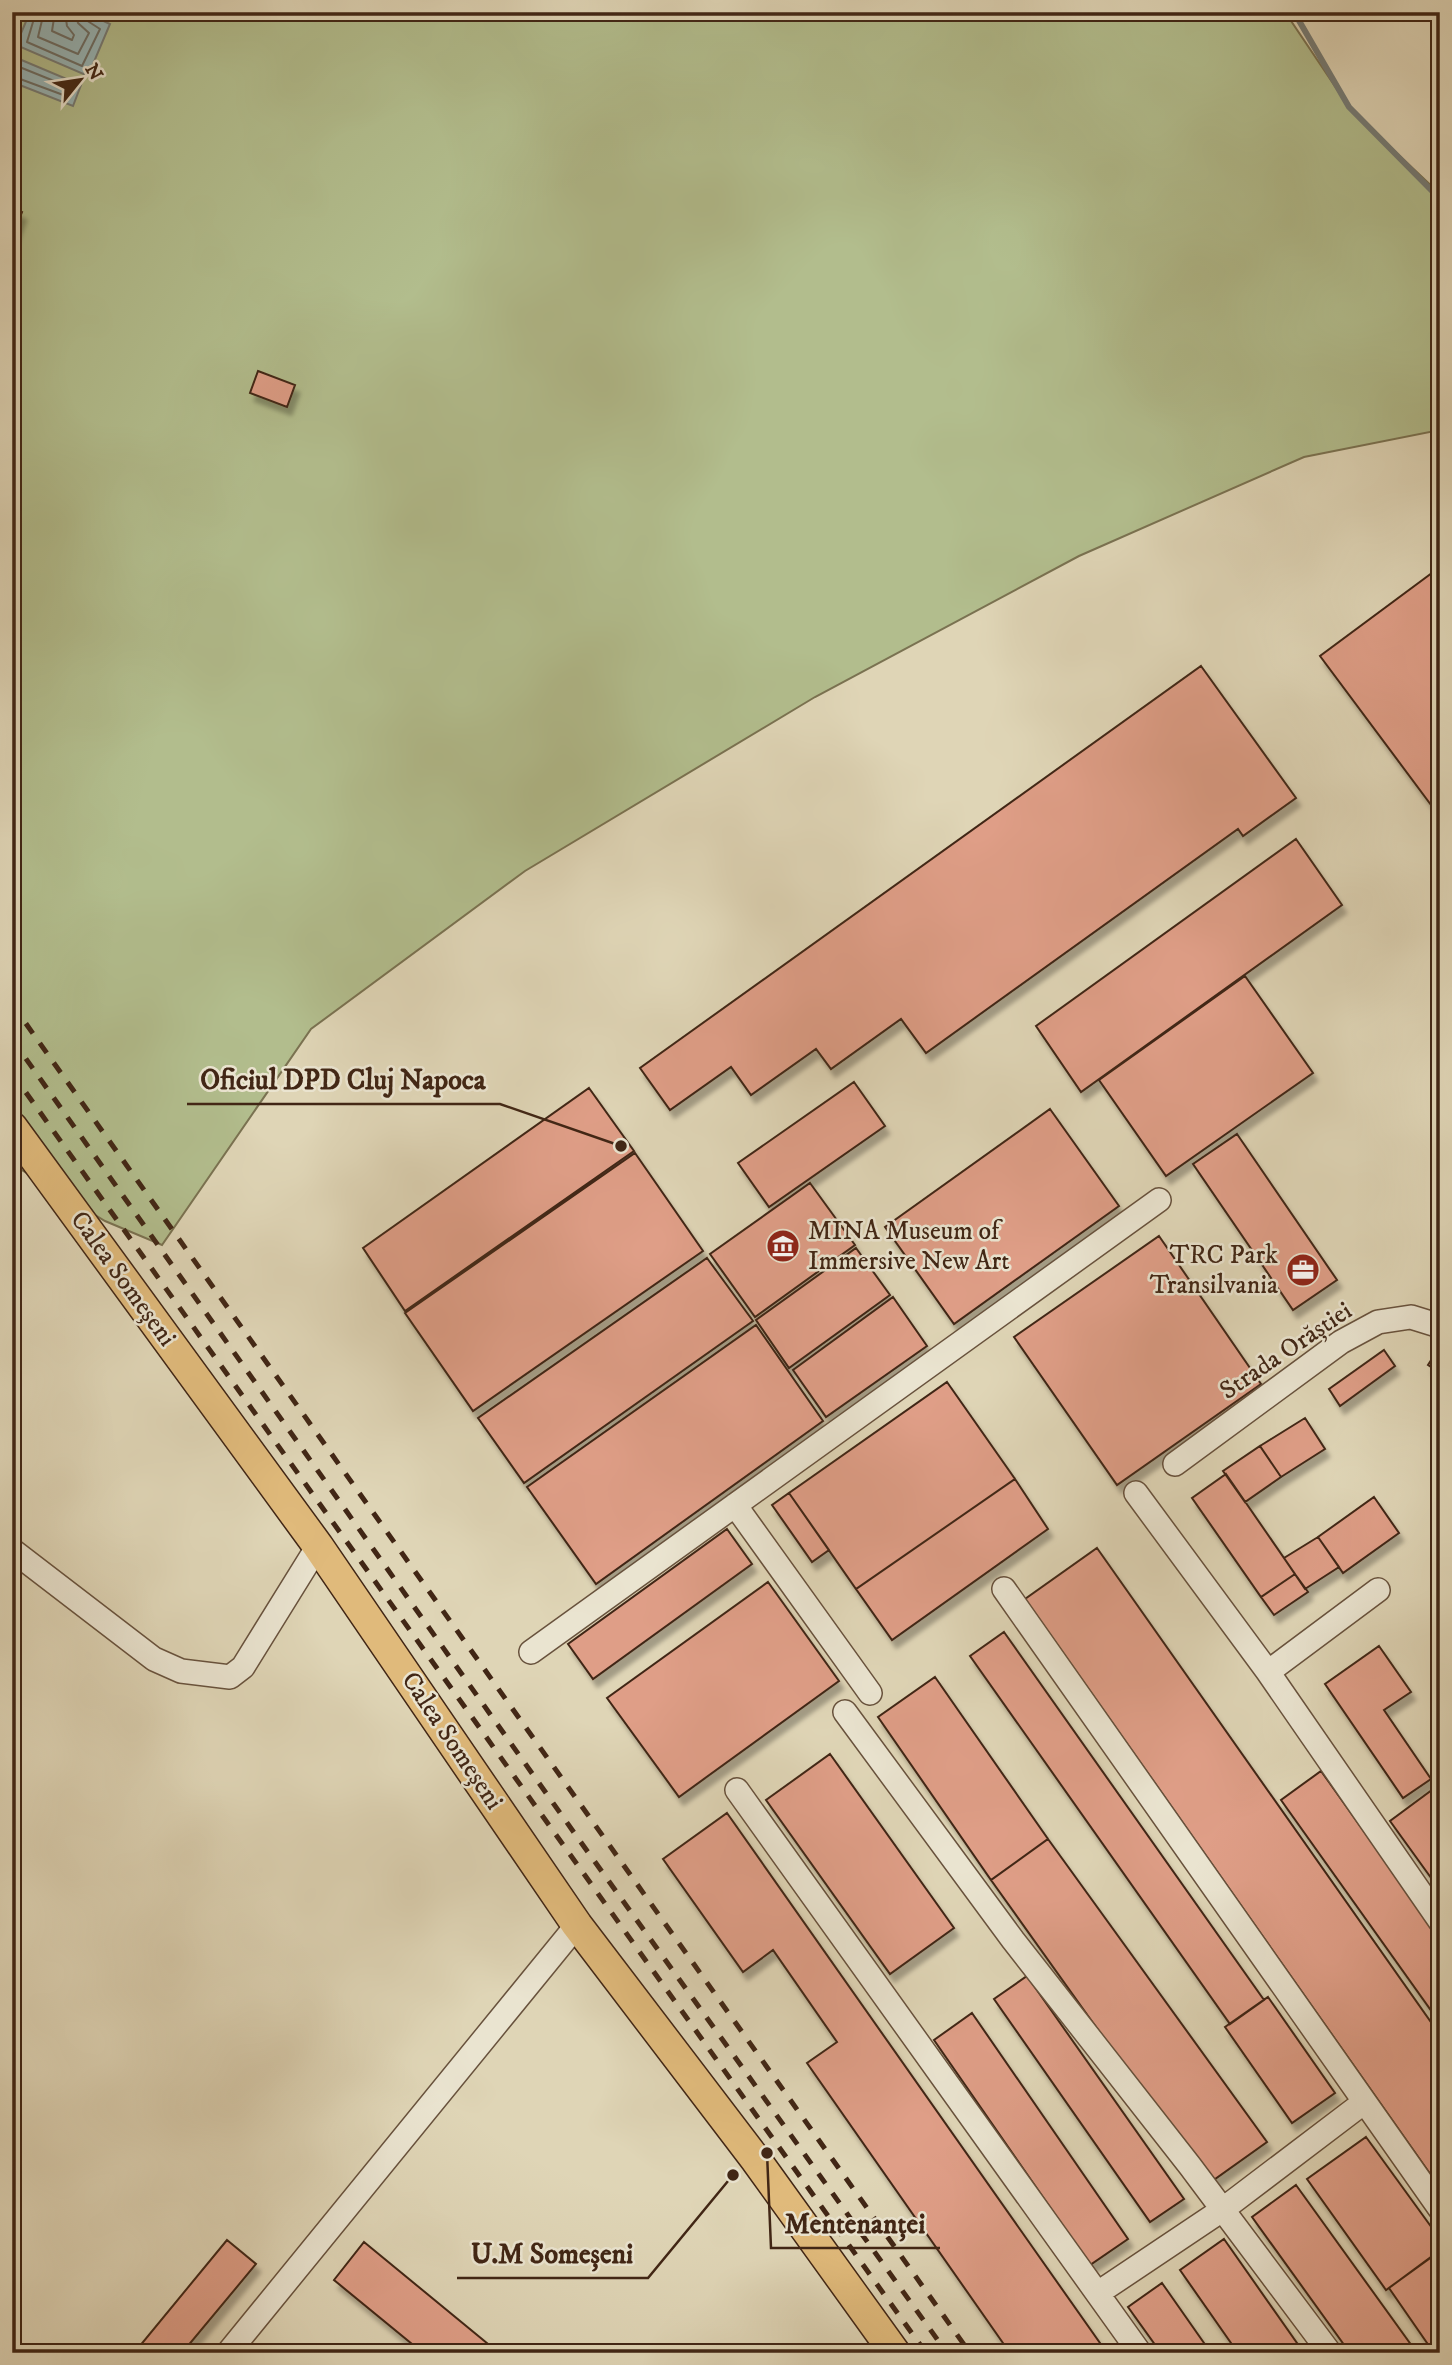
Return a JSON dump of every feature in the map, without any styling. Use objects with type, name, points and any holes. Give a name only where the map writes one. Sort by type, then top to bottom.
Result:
[{"type":"main road","name":"Calea Someșeni","points":[[12,1127],[318,1546],[577,1925],[756,2160],[895,2353]]},
{"type":"street","points":[[531,1651],[1159,1200]]},
{"type":"street","name":"Strada Orăștiei","points":[[1175,1464],[1340,1342],[1378,1322],[1410,1317],[1440,1325]]},
{"type":"street","points":[[1136,1493],[1268,1672],[1440,1921]]},
{"type":"street","points":[[735,1505],[870,1693]]},
{"type":"street","points":[[12,1550],[154,1658],[181,1671],[230,1677],[243,1667],[318,1546]]},
{"type":"street","points":[[1004,1590],[1363,2104],[1440,2209]]},
{"type":"street","points":[[1268,1672],[1378,1590]]},
{"type":"street","points":[[845,1712],[1013,1940],[1330,2353]]},
{"type":"street","points":[[737,1790],[1140,2353]]},
{"type":"street","points":[[228,2353],[577,1925]]},
{"type":"street","points":[[1098,2293],[1222,2210],[1363,2104]]},
{"type":"green space","points":[[12,12],[1285,12],[1351,110],[1440,194],[1440,430],[1304,457],[1079,556],[815,697],[525,871],[311,1029],[162,1245],[105,1221],[12,1164]]},
{"type":"water","points":[[30,12],[84,12],[110,24],[88,76],[16,45]]},
{"type":"water","points":[[12,56],[81,85],[73,106],[12,82]]},
{"type":"building","points":[[12,208],[22,212],[12,239]]},
{"type":"building","points":[[258,371],[295,385],[287,407],[250,393]]},
{"type":"building","points":[[1440,567],[1440,817],[1320,656]]},
{"type":"building","points":[[1201,666],[1296,798],[1243,836],[1238,829],[926,1053],[901,1019],[831,1069],[816,1049],[751,1095],[731,1067],[670,1110],[640,1068]]},
{"type":"building","points":[[1296,839],[1342,905],[1081,1092],[1036,1026]]},
{"type":"building","points":[[1245,976],[1313,1073],[1166,1176],[1099,1080]]},
{"type":"building","points":[[854,1082],[885,1126],[769,1207],[738,1163]]},
{"type":"building","points":[[589,1088],[634,1151],[405,1311],[363,1248]]},
{"type":"building","points":[[1050,1109],[1119,1206],[954,1324],[885,1227]]},
{"type":"building","points":[[1237,1134],[1337,1280],[1293,1310],[1193,1164]]},
{"type":"building","points":[[635,1153],[703,1251],[473,1411],[405,1313]]},
{"type":"building","points":[[810,1183],[855,1245],[755,1317],[710,1254]]},
{"type":"building","points":[[1159,1236],[1261,1384],[1117,1485],[1014,1337]]},
{"type":"building","points":[[856,1248],[890,1295],[789,1368],[756,1320]]},
{"type":"building","points":[[707,1258],[753,1321],[524,1483],[478,1418]]},
{"type":"building","points":[[893,1297],[927,1346],[826,1417],[793,1370]]},
{"type":"building","points":[[756,1325],[823,1421],[596,1584],[527,1487]]},
{"type":"building","points":[[1384,1350],[1395,1366],[1340,1406],[1329,1389]]},
{"type":"building","points":[[1437,1351],[1440,1353],[1440,1373],[1428,1365]]},
{"type":"building","points":[[947,1382],[1015,1479],[856,1589],[789,1493]]},
{"type":"building","points":[[1305,1418],[1325,1449],[1281,1477],[1260,1446]]},
{"type":"building","points":[[1260,1446],[1281,1477],[1245,1502],[1223,1471]]},
{"type":"building","points":[[1226,1474],[1295,1574],[1261,1597],[1192,1498]]},
{"type":"building","points":[[1015,1479],[1048,1529],[892,1640],[856,1589]]},
{"type":"building","points":[[789,1493],[829,1550],[812,1562],[772,1505]]},
{"type":"building","points":[[1374,1497],[1399,1533],[1343,1573],[1318,1537]]},
{"type":"building","points":[[727,1529],[752,1564],[593,1679],[568,1644]]},
{"type":"building","points":[[1318,1537],[1339,1567],[1305,1589],[1284,1558]]},
{"type":"building","points":[[1097,1548],[1440,2035],[1440,2188],[1025,1599]]},
{"type":"building","points":[[1295,1574],[1308,1592],[1274,1615],[1261,1597]]},
{"type":"building","points":[[768,1582],[839,1681],[679,1797],[607,1698]]},
{"type":"building","points":[[1004,1632],[1264,2000],[1230,2024],[970,1656]]},
{"type":"building","points":[[1379,1646],[1411,1692],[1384,1710],[1431,1779],[1403,1798],[1325,1684]]},
{"type":"building","points":[[935,1677],[1048,1839],[991,1880],[878,1717]]},
{"type":"building","points":[[830,1754],[954,1928],[890,1974],[766,1800]]},
{"type":"building","points":[[1321,1771],[1440,1938],[1440,2023],[1281,1800]]},
{"type":"building","points":[[1440,1784],[1440,1909],[1425,1889],[1434,1882],[1390,1821]]},
{"type":"building","points":[[727,1813],[1107,2353],[1010,2353],[807,2063],[837,2042],[773,1950],[743,1972],[663,1859]]},
{"type":"building","points":[[1048,1839],[1267,2142],[1208,2184],[991,1880]]},
{"type":"building","points":[[1027,1976],[1184,2199],[1150,2222],[994,1999]]},
{"type":"building","points":[[1268,1997],[1335,2093],[1292,2123],[1225,2027]]},
{"type":"building","points":[[972,2013],[1128,2239],[1090,2265],[934,2040]]},
{"type":"building","points":[[1366,2137],[1440,2239],[1440,2251],[1386,2290],[1307,2179]]},
{"type":"building","points":[[1296,2185],[1417,2353],[1350,2353],[1252,2217]]},
{"type":"building","points":[[1224,2239],[1304,2353],[1238,2353],[1180,2270]]},
{"type":"building","points":[[227,2240],[256,2264],[182,2353],[134,2353]]},
{"type":"building","points":[[364,2242],[499,2353],[423,2353],[334,2280]]},
{"type":"building","points":[[1431,2257],[1440,2269],[1440,2353],[1434,2353],[1389,2288]]},
{"type":"building","points":[[1162,2283],[1211,2353],[1161,2353],[1128,2307]]},
{"type":"waterway","points":[[1294,12],[1349,107],[1440,199]]},
{"type":"railway","points":[[12,1004],[970,2353]]},
{"type":"railway","points":[[12,1039],[580,1841],[947,2353]]},
{"type":"railway","points":[[12,1073],[926,2353]]},
{"type":"place","name":"Oficiul DPD Cluj Napoca","points":[[621,1146]]},
{"type":"place","name":"MINA Museum of Immersive New Art","points":[[783,1246]]},
{"type":"place","name":"TRC Park Transilvania","points":[[1303,1270]]},
{"type":"place","name":"Mentenanței","points":[[767,2153]]},
{"type":"place","name":"U.M Someșeni","points":[[733,2175]]}]
